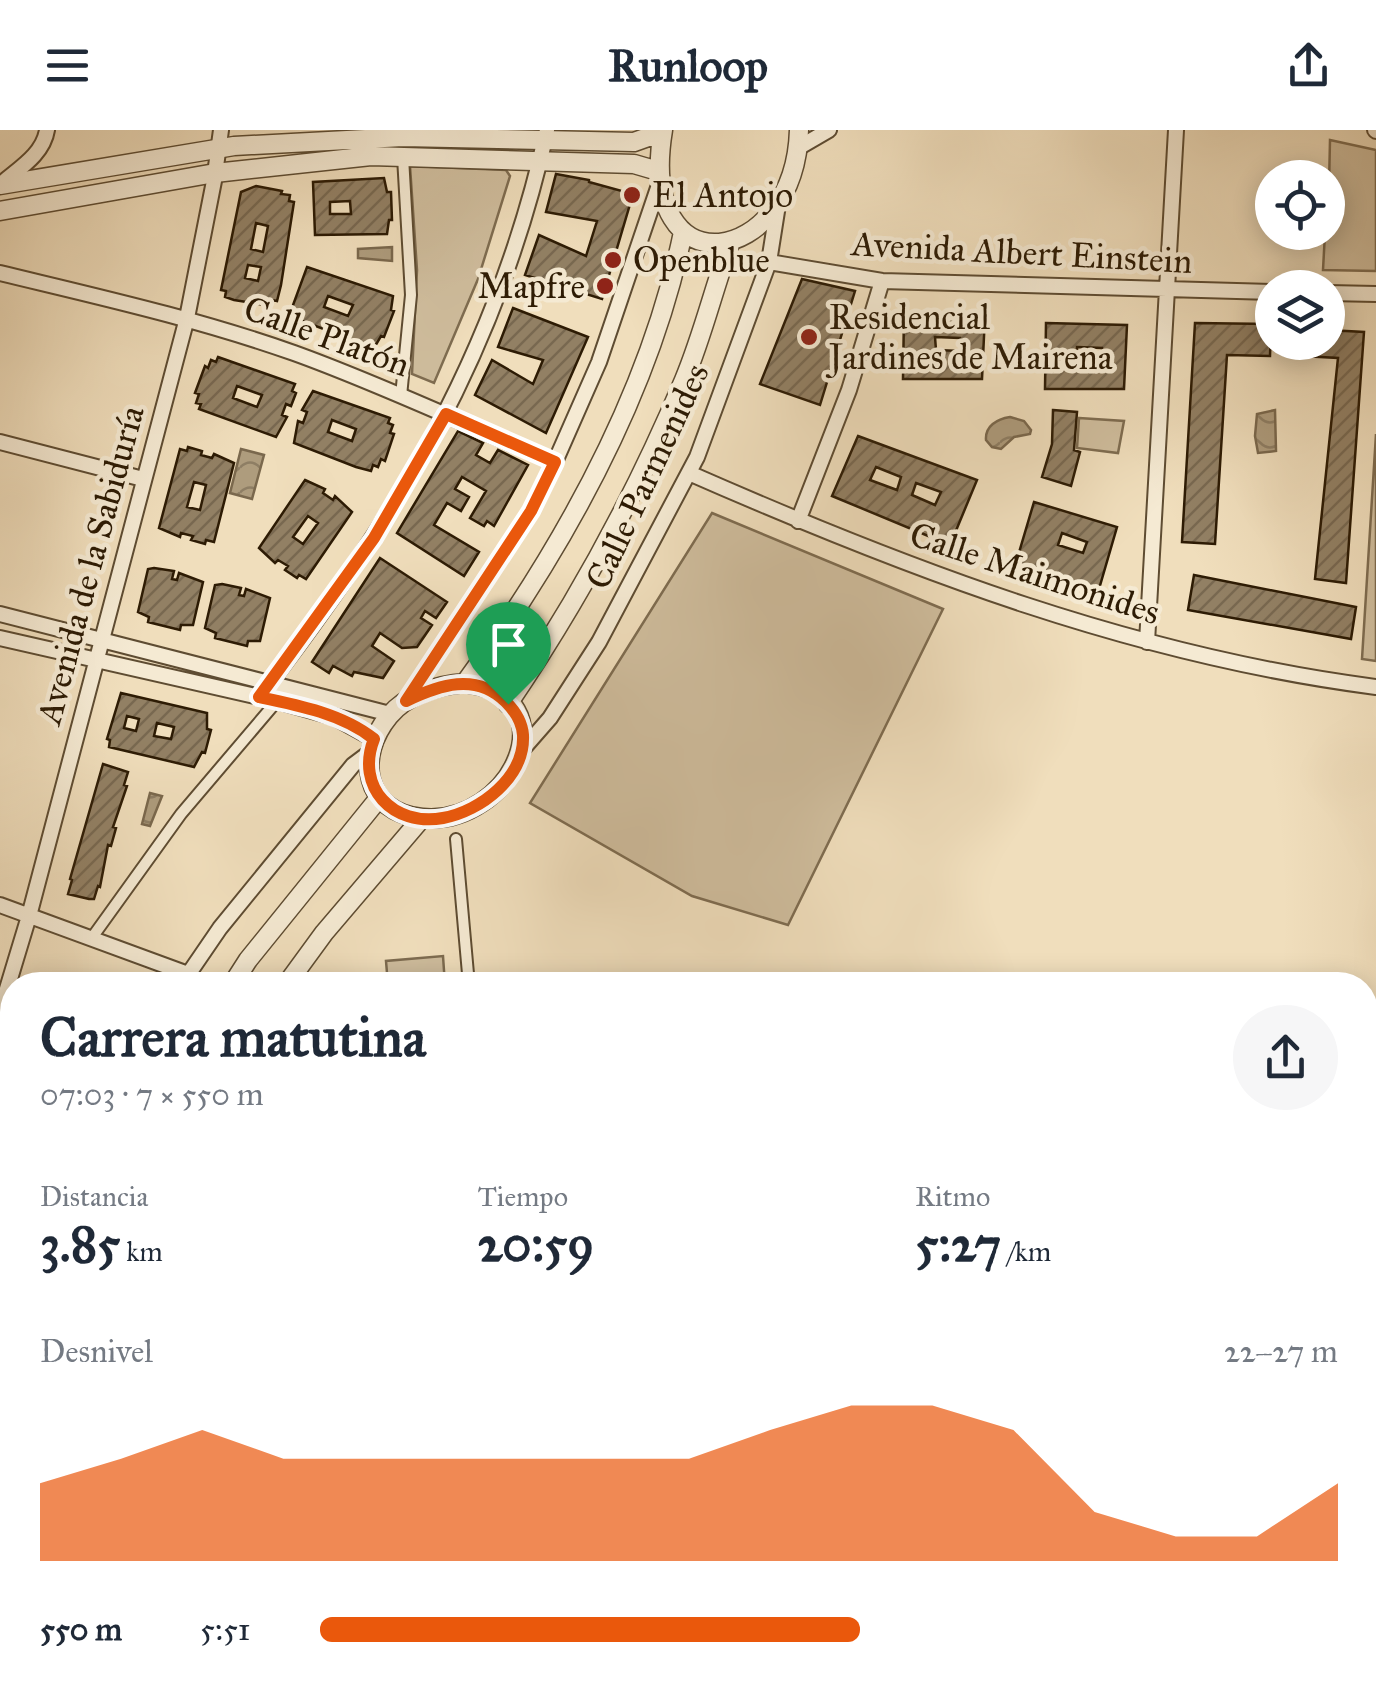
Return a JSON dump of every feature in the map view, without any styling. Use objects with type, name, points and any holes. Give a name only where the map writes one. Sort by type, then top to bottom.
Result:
[{"type":"street","points":[[0,184],[31,160],[45,142],[48,130]]},
{"type":"street","points":[[1,215],[216,173],[402,156],[634,164],[659,178],[672,219],[684,232],[710,244],[731,241],[762,223],[778,206],[792,177],[798,139],[829,130]]},
{"type":"street","points":[[1147,642],[1176,130]]},
{"type":"street","points":[[0,184],[220,139],[545,136],[634,142],[662,131],[659,178],[599,362],[555,462],[531,511],[406,701]]},
{"type":"street","points":[[259,697],[374,538],[446,414],[503,287],[545,136]]},
{"type":"street","name":"Avenida de la Sabiduría","points":[[12,972],[186,318],[220,139]]},
{"type":"street","points":[[401,396],[411,295],[402,156]]},
{"type":"street","name":"Calle Parmenides","points":[[522,750],[550,718],[599,642],[689,473],[769,262],[778,206]]},
{"type":"street","points":[[465,683],[536,582],[586,492],[636,382],[676,269],[684,232]]},
{"type":"street","points":[[508,704],[625,513],[685,376],[731,241]]},
{"type":"street","name":"Avenida Albert Einstein","points":[[769,262],[882,281],[1255,292]]},
{"type":"street","name":"Calle Platón","points":[[0,273],[186,318],[296,354],[555,462]]},
{"type":"street","points":[[798,521],[850,390],[882,281]]},
{"type":"street","points":[[1345,293],[1376,294]]},
{"type":"street","points":[[0,442],[143,480]]},
{"type":"street","name":"Calle Maimonides","points":[[689,473],[926,573],[1147,642],[1298,677],[1376,688]]},
{"type":"street","points":[[0,614],[390,714]]},
{"type":"street","points":[[0,638],[334,716],[372,746]]},
{"type":"street","points":[[190,972],[316,809],[372,746],[390,714],[406,701],[430,689],[465,683],[481,685],[508,704],[519,718],[523,733],[516,767],[488,798],[443,818],[422,818],[393,809],[378,798],[369,771],[372,746]]},
{"type":"street","points":[[91,939],[181,814],[277,701]]},
{"type":"street","points":[[240,972],[378,798]]},
{"type":"street","points":[[296,972],[422,818]]},
{"type":"street","points":[[456,839],[467,972]]},
{"type":"street","points":[[0,904],[166,972]]},
{"type":"shaded area","points":[[1330,140],[1376,150],[1376,271],[1323,270],[1324,250],[1345,250],[1345,160],[1330,160]]},
{"type":"shaded area","points":[[410,166],[506,170],[510,176],[478,279],[434,383],[412,374],[417,270]]},
{"type":"shaded area","points":[[1079,418],[1124,421],[1118,453],[1077,448]]},
{"type":"shaded area","points":[[1376,434],[1376,661],[1362,659]]},
{"type":"shaded area","points":[[712,513],[943,609],[788,925],[692,896],[530,803]]},
{"type":"shaded area","points":[[443,956],[444,972],[387,972],[386,961]]},
{"type":"water","points":[[392,247],[392,261],[358,258],[358,249]]},
{"type":"water","points":[[1275,410],[1276,451],[1258,453],[1257,414]]},
{"type":"water","points":[[1010,417],[1024,421],[1030,434],[1014,437],[1001,449],[992,447],[986,440],[990,427]]},
{"type":"water","points":[[241,449],[264,455],[252,499],[230,493]]},
{"type":"water","points":[[150,793],[162,796],[150,826],[142,824]]},
{"type":"building","points":[[556,174],[633,194],[602,299],[525,275],[539,235],[586,256],[597,221],[546,212]]},
{"type":"building","points":[[384,178],[387,192],[391,192],[392,220],[387,234],[315,235],[313,182]],"holes":[[[350,201],[351,214],[330,214],[330,202]]]},
{"type":"building","points":[[256,186],[282,191],[294,202],[281,285],[277,301],[272,300],[271,306],[234,300],[225,297],[226,291],[221,290],[241,192]],"holes":[[[256,223],[268,226],[263,252],[251,249]],[[248,265],[261,267],[258,281],[245,278]]]},
{"type":"building","points":[[307,267],[393,296],[394,311],[384,337],[374,348],[289,316]],"holes":[[[328,296],[353,305],[348,316],[324,307]]]},
{"type":"building","name":"Residencial Jardines de Mairena","points":[[802,279],[855,291],[820,405],[760,384]]},
{"type":"building","points":[[513,308],[588,337],[546,433],[475,395],[492,360],[533,384],[543,360],[498,347]]},
{"type":"building","points":[[904,313],[985,315],[982,379],[903,379]],"holes":[[[935,337],[960,338],[961,351],[936,350]]]},
{"type":"building","points":[[1046,323],[1127,325],[1124,389],[1045,389]],"holes":[[[1077,347],[1102,348],[1102,360],[1077,360]]]},
{"type":"building","points":[[1195,323],[1255,324],[1255,356],[1227,355],[1215,544],[1182,542]]},
{"type":"building","points":[[1345,331],[1364,332],[1346,583],[1315,579],[1338,360],[1345,360]]},
{"type":"building","points":[[218,357],[295,384],[292,391],[296,393],[291,406],[286,404],[282,415],[287,417],[276,437],[199,409],[199,394],[195,393],[205,366],[208,368],[211,360],[216,362]],"holes":[[[237,386],[262,395],[257,407],[233,398]]]},
{"type":"building","points":[[313,391],[390,418],[390,433],[394,434],[385,461],[381,459],[371,471],[294,443],[298,421],[303,423],[307,412],[302,410]],"holes":[[[332,420],[356,429],[352,441],[328,432]]]},
{"type":"building","points":[[1053,410],[1077,412],[1074,450],[1080,452],[1071,486],[1042,477],[1052,444]]},
{"type":"building","points":[[458,431],[483,443],[476,455],[490,463],[498,450],[528,465],[494,526],[487,521],[484,526],[470,518],[486,491],[462,477],[455,489],[469,497],[461,511],[447,503],[434,525],[479,552],[464,576],[397,533]]},
{"type":"building","points":[[858,436],[977,480],[950,545],[832,496]],"holes":[[[876,467],[901,477],[897,490],[870,480]],[[916,483],[941,492],[935,505],[912,495]]]},
{"type":"building","points":[[188,447],[202,451],[201,455],[212,458],[214,454],[234,463],[214,542],[206,540],[205,544],[191,540],[193,536],[181,533],[180,537],[159,528],[180,449],[187,451]],"holes":[[[194,482],[206,485],[200,510],[187,507]]]},
{"type":"building","points":[[305,480],[325,489],[323,493],[333,500],[335,496],[352,512],[306,579],[299,575],[297,578],[285,570],[288,566],[278,560],[275,563],[259,548]],"holes":[[[308,516],[318,523],[303,544],[293,537]]]},
{"type":"building","points":[[1034,502],[1117,527],[1099,589],[1015,566]],"holes":[[[1062,533],[1087,542],[1083,553],[1058,545]]]},
{"type":"building","points":[[380,558],[447,602],[436,618],[425,611],[421,618],[432,625],[417,647],[402,648],[380,633],[372,646],[394,661],[383,678],[354,672],[352,676],[333,666],[329,673],[312,662]]},
{"type":"building","points":[[148,569],[174,571],[172,579],[177,580],[179,573],[203,582],[193,625],[181,625],[180,630],[148,622],[149,617],[138,612]]},
{"type":"building","points":[[1194,575],[1356,607],[1351,639],[1188,610]]},
{"type":"building","points":[[215,585],[241,588],[239,595],[244,596],[246,589],[270,598],[260,641],[248,641],[247,646],[215,638],[216,633],[205,628]]},
{"type":"building","points":[[121,693],[207,713],[207,729],[211,730],[205,753],[194,767],[109,747],[107,739]],"holes":[[[127,716],[139,719],[136,731],[124,728]],[[157,723],[174,727],[171,739],[154,736]]]},
{"type":"building","points":[[103,764],[128,772],[124,785],[127,786],[111,846],[108,845],[100,887],[94,899],[89,899],[68,894]]},
{"type":"place","name":"El Antojo","points":[[632,195]]},
{"type":"place","name":"Openblue","points":[[613,260]]},
{"type":"place","name":"Mapfre","points":[[605,286]]},
{"type":"place","name":"Residencial Jardines de Mairena","points":[[809,337]]},
{"type":"route","points":[[446,414],[555,462],[531,511],[406,701],[430,689],[465,683],[481,685],[508,704],[519,718],[523,733],[516,767],[488,798],[443,818],[422,818],[393,809],[378,798],[369,771],[374,739],[364,731],[334,716],[259,697],[374,538],[446,414]]}]
